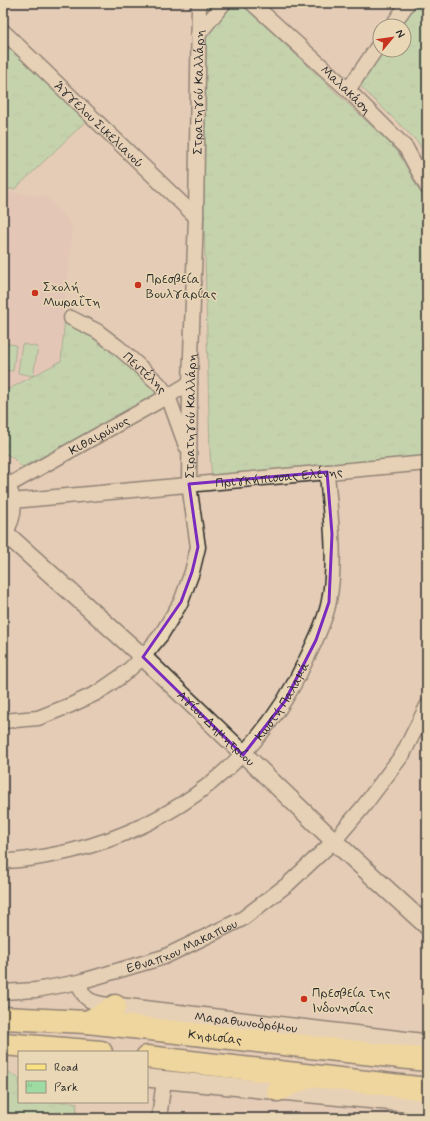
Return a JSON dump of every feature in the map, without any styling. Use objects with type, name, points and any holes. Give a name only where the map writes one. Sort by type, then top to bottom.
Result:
[{"type":"main road","points":[[86,1022],[105,1014],[115,1006]]},
{"type":"main road","name":"Κηφισίας","points":[[3,1018],[86,1022],[427,1060]]},
{"type":"main road","points":[[3,1044],[89,1051]]},
{"type":"main road","points":[[148,1057],[427,1089]]},
{"type":"main road","points":[[278,1090],[310,1076]]},
{"type":"street","name":"Στρατηγού Καλλάρη","points":[[3,722],[38,718],[71,705],[97,693],[122,675],[143,657],[161,635],[181,602],[192,572],[198,547],[189,484],[189,452],[196,217],[199,3]]},
{"type":"street","points":[[198,35],[224,3]]},
{"type":"street","name":"Μαλακάση","points":[[252,3],[348,90],[406,148],[427,187]]},
{"type":"street","points":[[398,18],[408,3]]},
{"type":"street","name":"Άγγελου Σικελιανού","points":[[3,31],[196,217]]},
{"type":"street","points":[[348,90],[372,55]]},
{"type":"street","name":"Πεντέλης","points":[[71,318],[97,331],[118,346],[159,384],[168,396],[183,440],[189,452]]},
{"type":"street","name":"Κιθαιρώνος","points":[[7,489],[190,383]]},
{"type":"street","name":"Πριγκήπισσας Ελένης","points":[[7,489],[189,484],[427,464]]},
{"type":"street","name":"Κωστή Παλαμά","points":[[3,862],[18,861],[96,845],[134,830],[194,797],[244,755],[264,731],[285,701],[300,673],[316,640],[329,602],[332,563],[332,534],[327,472]]},
{"type":"street","points":[[4,532],[11,517],[7,489]]},
{"type":"street","name":"Αγίου Δημητρίου","points":[[4,532],[143,657],[334,841],[427,926]]},
{"type":"street","name":"Εθναπχου Μακαπιου","points":[[3,992],[36,990],[79,982],[164,957],[242,919],[288,884],[334,841],[363,807],[399,760],[418,726],[427,706]]},
{"type":"street","name":"Μαραθωνοδρόμου","points":[[79,982],[80,989],[87,1000],[92,1003],[427,1043]]},
{"type":"street","points":[[3,1044],[18,1054]]},
{"type":"street","points":[[148,1078],[427,1105]]},
{"type":"street","points":[[159,1118],[164,1080]]},
{"type":"highlighted area","points":[[327,472],[332,534],[329,602],[316,640],[285,701],[243,755],[143,657],[181,602],[192,572],[198,547],[189,484]]},
{"type":"shaded area","name":"Σχολή Μωραΐτη","points":[[3,192],[46,197],[72,226],[60,361],[9,389],[3,387]]},
{"type":"green space","points":[[205,3],[241,3],[397,150],[427,204],[427,459],[212,479],[210,454],[204,217]]},
{"type":"green space","points":[[413,3],[427,3],[427,157],[417,141],[360,86],[378,58],[412,58],[412,18],[403,18]]},
{"type":"green space","points":[[3,42],[86,121],[15,189],[3,189]]},
{"type":"green space","points":[[65,316],[96,331],[167,396],[22,467],[12,457],[3,453],[3,388],[9,389],[61,361]]},
{"type":"green space","points":[[3,343],[16,345],[13,371],[3,370]]},
{"type":"green space","points":[[22,344],[38,347],[33,376],[18,373]]},
{"type":"green space","points":[[3,1069],[18,1077],[18,1103],[77,1103],[76,1118],[3,1118]]},
{"type":"place","name":"Πρεσβεία Βουλγαρίας","points":[[138,285]]},
{"type":"place","name":"Σχολή Μωραΐτη","points":[[35,293]]},
{"type":"place","name":"Πρεσβεία της Ινδονησίας","points":[[304,999]]}]
